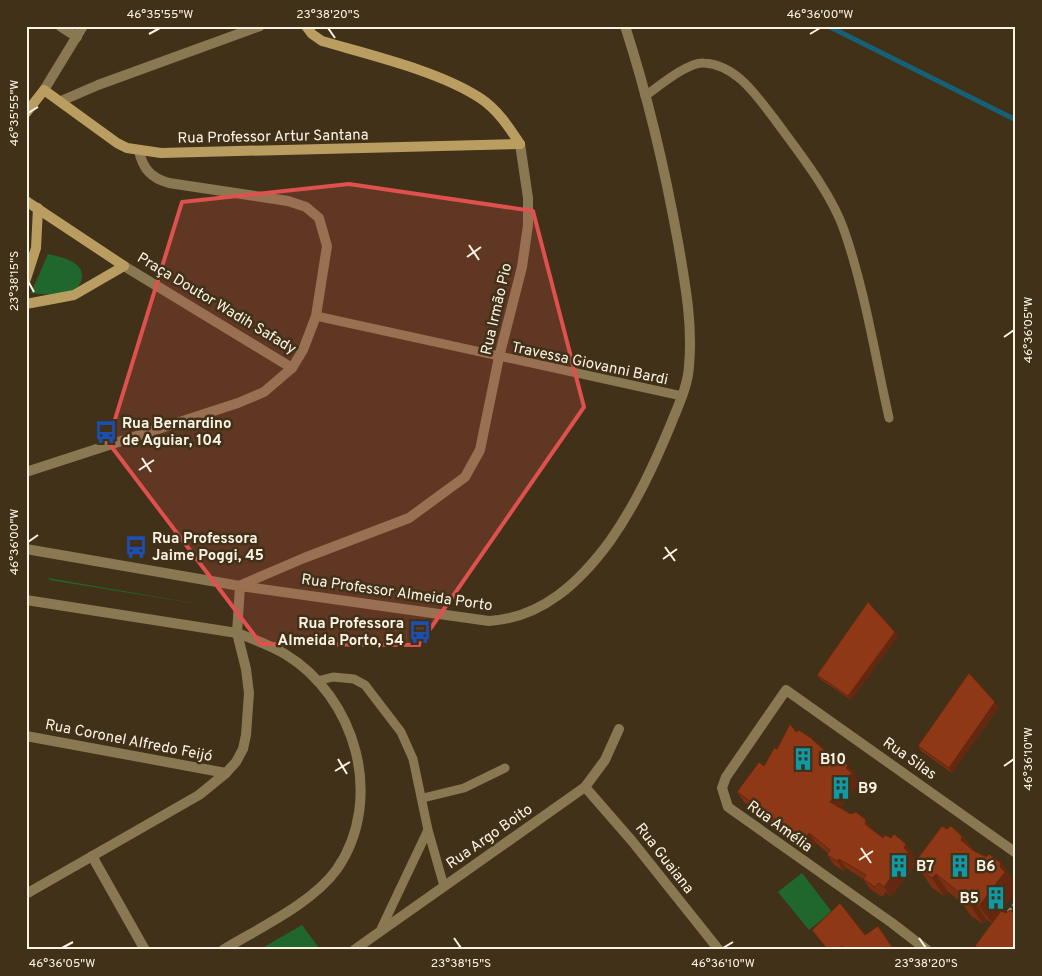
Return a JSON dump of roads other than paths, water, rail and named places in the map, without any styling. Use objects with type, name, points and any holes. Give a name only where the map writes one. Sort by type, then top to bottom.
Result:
[{"type":"street","points":[[60,26],[77,37]]},
{"type":"street","points":[[26,113],[44,90],[83,26]]},
{"type":"street","points":[[61,101],[98,85],[260,26]]},
{"type":"street","name":"Rua Irmão Pio","points":[[240,586],[279,568],[409,518],[465,477],[480,450],[499,357],[522,268],[528,225],[526,176],[520,144],[504,119],[481,98],[446,80],[322,41],[306,26]]},
{"type":"street","name":"Rua Professor Almeida Porto","points":[[26,549],[240,586],[489,621],[510,620],[536,611],[563,592],[589,568],[621,526],[654,465],[682,396],[689,368],[690,326],[685,280],[667,179],[625,26]]},
{"type":"street","name":"Rua Professor Artur Santana","points":[[44,90],[117,143],[139,151],[169,153],[520,144]]},
{"type":"street","name":"Praça Doutor Wadih Safady","points":[[26,201],[124,266],[292,368],[304,350],[316,316],[327,246],[322,227],[314,213],[306,207],[288,201],[169,184],[157,180],[146,169],[139,151]]},
{"type":"street","points":[[26,279],[36,248],[38,208]]},
{"type":"street","points":[[26,304],[74,295],[124,266]]},
{"type":"street","points":[[26,472],[245,400],[264,392],[292,368]]},
{"type":"street","points":[[26,894],[199,795],[226,773],[243,749],[250,693],[246,669],[236,633],[240,586]]},
{"type":"street","points":[[26,600],[236,633],[286,655],[317,681],[346,721],[358,766],[362,797],[357,823],[348,848],[336,870],[317,890],[223,950]]},
{"type":"street","name":"Rua Silas","points":[[786,690],[1016,852]]},
{"type":"street","name":"Rua Amélia","points":[[786,690],[726,776],[722,788],[728,807],[892,923],[927,950]]},
{"type":"street","name":"Rua Argo Boito","points":[[354,950],[381,929],[585,787],[601,767],[619,729]]},
{"type":"street","name":"Rua Coronel Alfredo Feijó","points":[[26,736],[226,773]]},
{"type":"street","name":"Rua Guaiana","points":[[585,787],[632,840],[719,950]]},
{"type":"street","points":[[92,856],[145,950]]},
{"type":"lane","points":[[645,96],[690,66],[702,62],[723,67],[748,85],[807,163],[844,228],[861,293],[889,418]]},
{"type":"lane","name":"Travessa Giovanni Bardi","points":[[316,316],[682,396]]},
{"type":"lane","points":[[317,681],[342,676],[354,679],[365,686],[401,732],[413,759],[423,798],[428,830],[444,886]]},
{"type":"lane","points":[[423,798],[464,788],[505,768]]},
{"type":"lane","points":[[381,929],[428,830]]},
{"type":"waterway","points":[[828,26],[1016,120]]},
{"type":"place","name":"Rua Bernardino de Aguiar, 104","points":[[106,432]]},
{"type":"place","name":"Rua Professora Jaime Poggi, 45","points":[[136,547]]},
{"type":"place","name":"Rua Professora Almeida Porto, 54","points":[[420,632]]},
{"type":"place","name":"B10","points":[[803,759]]},
{"type":"place","name":"B9","points":[[841,788]]},
{"type":"place","name":"B7","points":[[899,866]]},
{"type":"place","name":"B6","points":[[960,866]]},
{"type":"place","name":"B5","points":[[996,898]]}]
